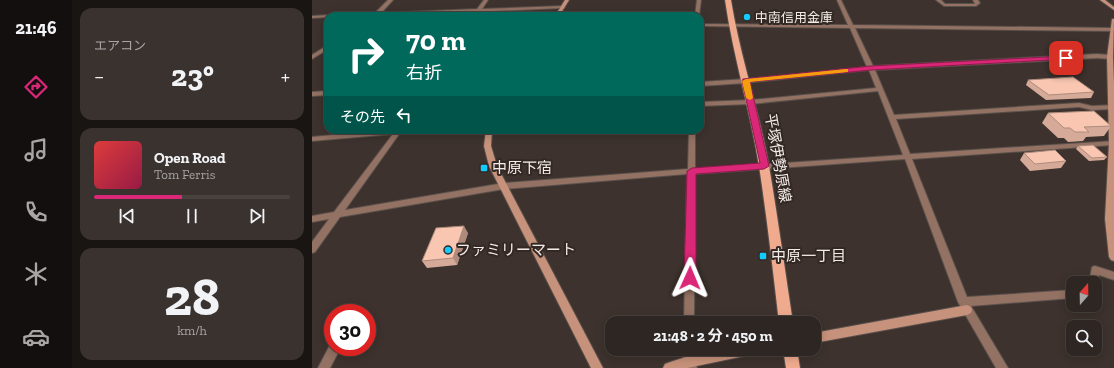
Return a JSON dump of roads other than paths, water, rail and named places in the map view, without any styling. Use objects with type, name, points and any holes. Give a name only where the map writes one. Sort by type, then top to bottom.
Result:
[{"type":"main road","name":"平塚伊勢原線","points":[[728,0],[732,25],[751,102],[764,166],[785,316]]},
{"type":"main road","points":[[791,356],[793,368]]},
{"type":"street","points":[[379,12],[391,0]]},
{"type":"street","points":[[481,12],[486,0]]},
{"type":"street","points":[[560,12],[567,0]]},
{"type":"street","points":[[698,12],[699,0]]},
{"type":"street","points":[[839,0],[871,68],[892,118],[965,306],[1002,368]]},
{"type":"street","points":[[938,0],[944,4],[976,5],[978,4],[975,0]]},
{"type":"street","points":[[1102,0],[1114,9]]},
{"type":"street","points":[[424,12],[563,7]]},
{"type":"street","points":[[312,17],[324,16]]},
{"type":"street","points":[[1114,20],[1110,57],[1113,107],[1110,219],[1114,257]]},
{"type":"street","points":[[704,25],[1112,29]]},
{"type":"street","points":[[312,57],[324,50]]},
{"type":"street","points":[[704,84],[746,81],[871,68],[1097,56],[1110,57]]},
{"type":"street","points":[[704,104],[751,102],[880,89]]},
{"type":"street","points":[[312,94],[324,93]]},
{"type":"street","points":[[892,118],[1079,105],[1092,108],[1113,107]]},
{"type":"street","points":[[1092,108],[1113,139]]},
{"type":"street","points":[[312,139],[366,134]]},
{"type":"street","points":[[312,249],[397,134]]},
{"type":"street","points":[[488,134],[486,148],[491,165],[504,186],[598,368]]},
{"type":"street","points":[[689,316],[692,134]]},
{"type":"street","points":[[312,219],[504,186],[692,171],[908,157],[1113,139]]},
{"type":"street","points":[[1095,276],[1095,270],[1114,276]]},
{"type":"street","points":[[821,337],[965,306],[1066,295]]},
{"type":"street","points":[[324,368],[330,356]]},
{"type":"street","points":[[669,368],[690,365],[726,356]]},
{"type":"place","name":"中南信用金庫","points":[[747,17]]},
{"type":"place","name":"中原下宿","points":[[484,168]]},
{"type":"place","name":"ファミリーマート","points":[[448,250]]},
{"type":"place","name":"中原一丁目","points":[[763,256]]}]
